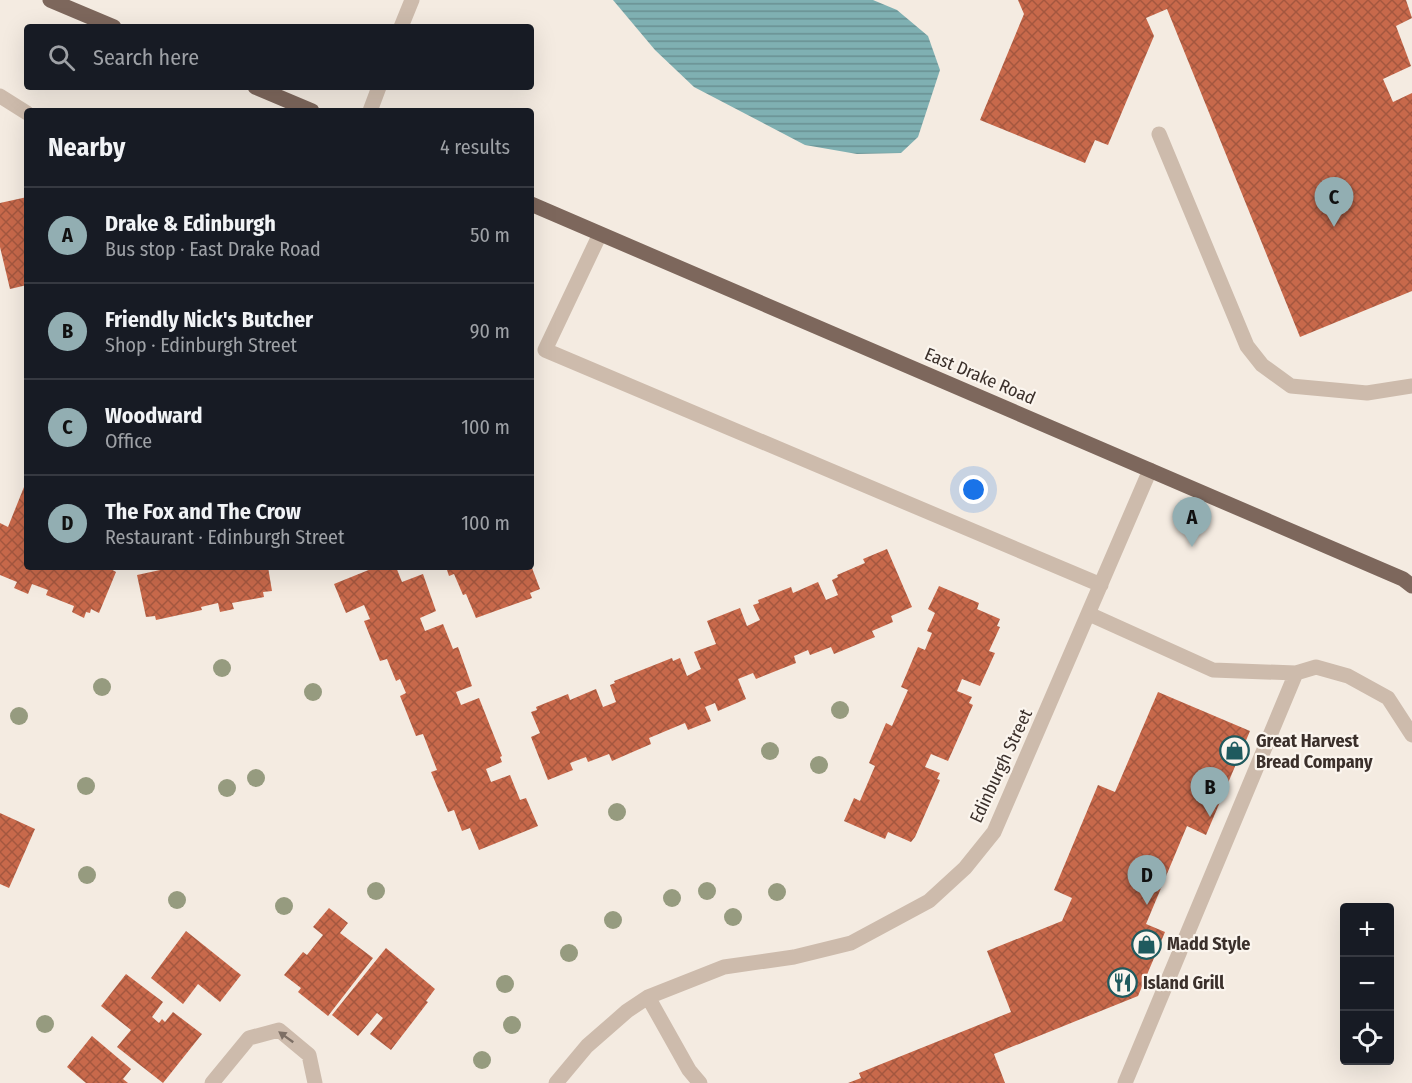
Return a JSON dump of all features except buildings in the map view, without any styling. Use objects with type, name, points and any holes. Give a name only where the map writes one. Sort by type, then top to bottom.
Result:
[{"type":"main road","points":[[50,0],[107,24]]},
{"type":"main road","points":[[262,90],[305,108]]},
{"type":"main road","name":"East Drake Road","points":[[534,205],[1403,579],[1412,586]]},
{"type":"street","points":[[403,24],[412,0]]},
{"type":"street","points":[[370,108],[378,90]]},
{"type":"street","points":[[0,96],[24,111]]},
{"type":"street","points":[[1159,134],[1247,346],[1262,365],[1291,386],[1367,393],[1412,386]]},
{"type":"street","points":[[600,234],[545,350],[1101,585]]},
{"type":"street","name":"Edinburgh Street","points":[[556,1083],[587,1046],[627,1011],[648,997],[724,967],[794,957],[852,943],[920,906],[965,868],[994,832],[1150,470]]},
{"type":"street","points":[[1089,614],[1213,670],[1296,673],[1316,667],[1348,676],[1388,698],[1412,735]]},
{"type":"street","points":[[1125,1083],[1296,673]]},
{"type":"street","points":[[648,997],[689,1070],[700,1083]]},
{"type":"street","points":[[212,1083],[249,1038],[279,1030],[309,1055],[315,1083]]},
{"type":"water","points":[[613,0],[873,0],[897,10],[928,36],[940,70],[918,137],[901,153],[857,154],[805,145],[694,87],[655,50]]},
{"type":"place","name":"Woodward","points":[[1334,227]]},
{"type":"place","name":"Drake & Edinburgh","points":[[1192,547]]},
{"type":"place","name":"Great Harvest Bread Company","points":[[1235,751]]},
{"type":"place","name":"Friendly Nick's Butcher","points":[[1210,817]]},
{"type":"place","name":"The Fox and The Crow","points":[[1147,905]]},
{"type":"place","name":"Madd Style","points":[[1146,944]]},
{"type":"place","name":"Island Grill","points":[[1122,983]]}]
